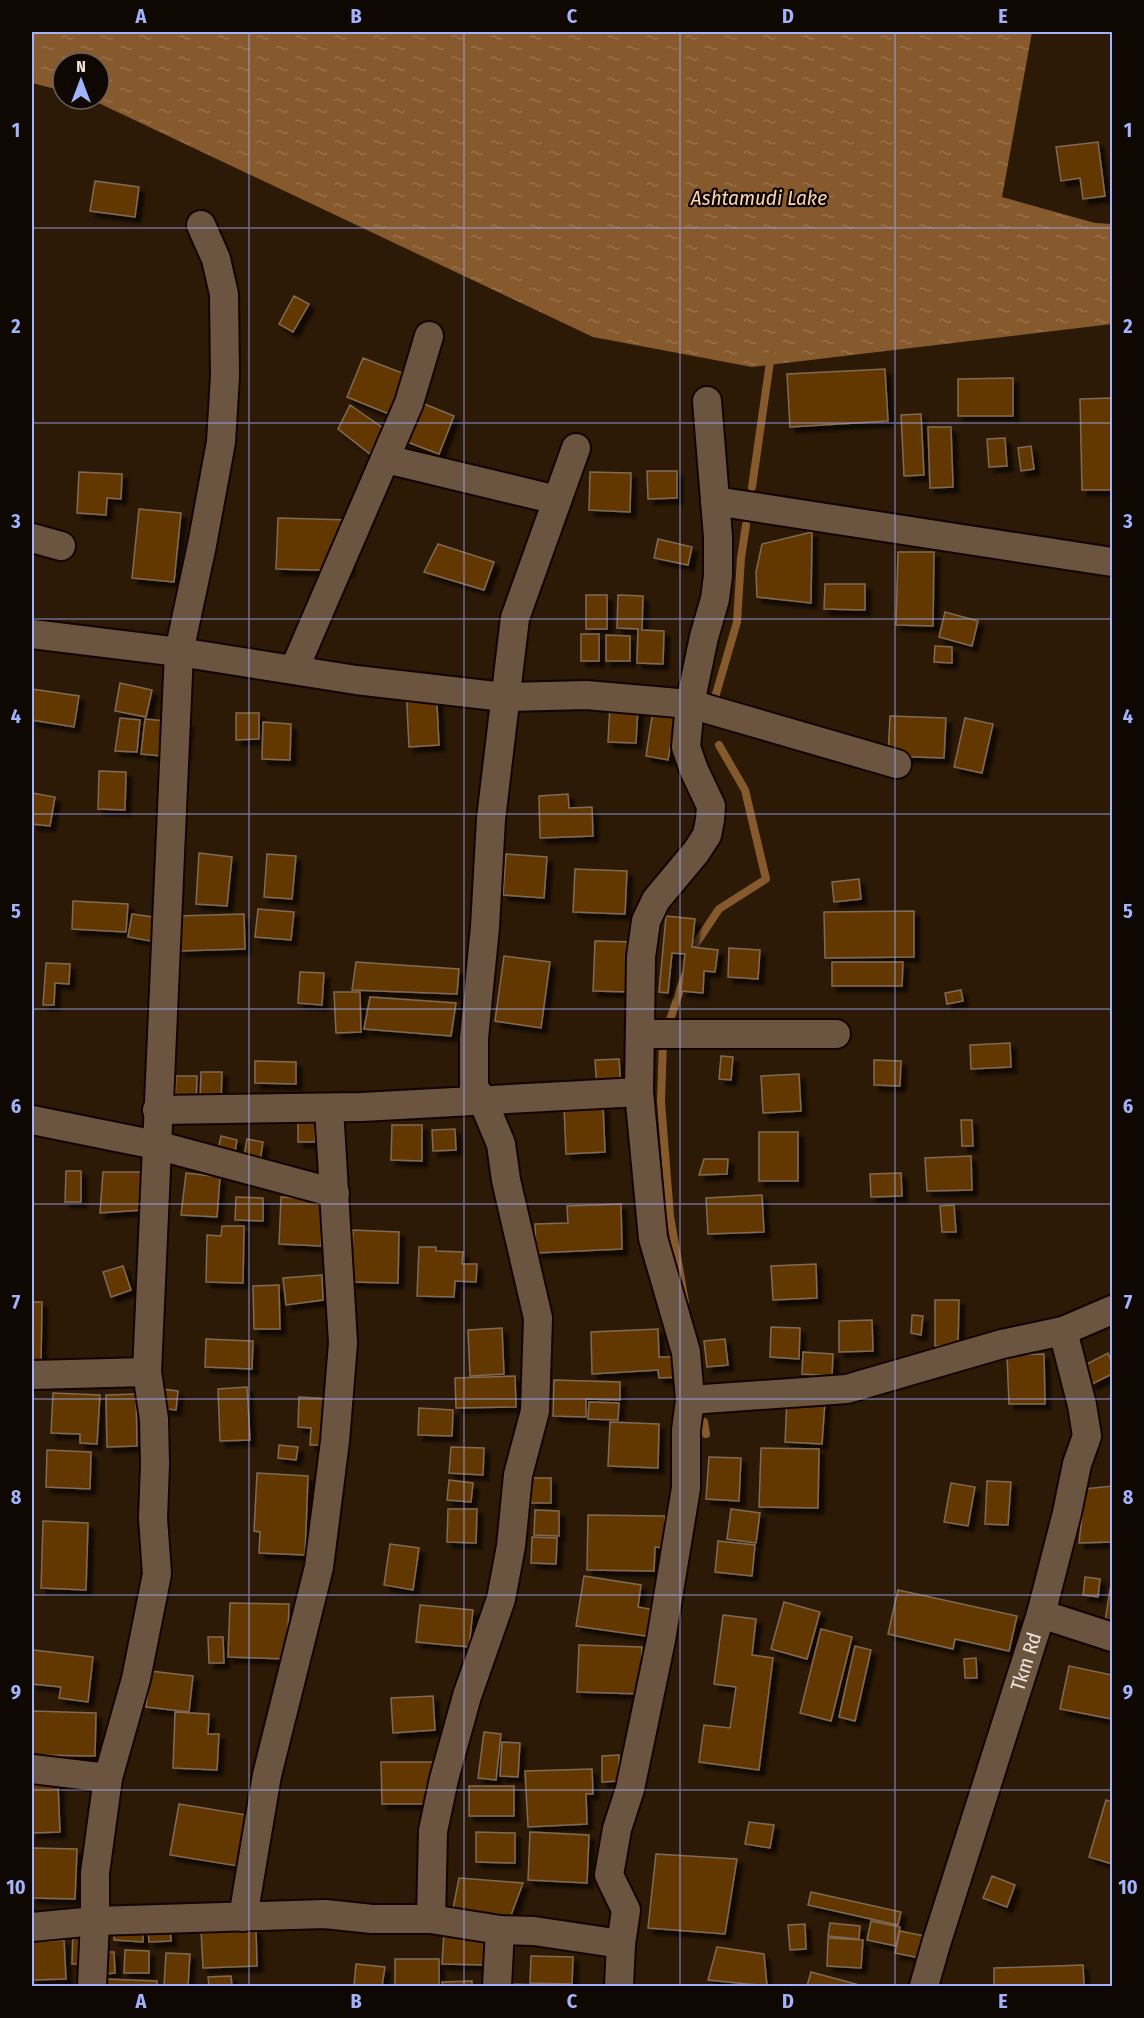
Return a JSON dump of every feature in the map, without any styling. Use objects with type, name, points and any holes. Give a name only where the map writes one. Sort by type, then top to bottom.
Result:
[{"type":"street","points":[[92,1986],[95,1873],[108,1778],[136,1680],[157,1574],[153,1518],[154,1419],[147,1372],[179,652],[221,442],[225,376],[224,294],[216,259],[201,225]]},
{"type":"street","points":[[294,670],[409,403],[429,336]]},
{"type":"street","points":[[619,1986],[621,1944],[626,1910],[609,1875],[617,1829],[630,1789],[661,1640],[686,1488],[686,1430],[690,1400],[686,1352],[653,1238],[639,1092],[640,957],[646,921],[656,900],[696,852],[707,835],[710,820],[711,806],[686,747],[690,704],[704,637],[715,599],[718,576],[718,537],[707,401]]},
{"type":"street","points":[[430,1919],[433,1831],[444,1779],[467,1696],[501,1599],[511,1546],[518,1475],[535,1411],[538,1318],[506,1180],[501,1144],[483,1101],[474,1087],[474,1038],[485,927],[491,819],[514,618],[576,448]]},
{"type":"street","points":[[386,459],[557,500]]},
{"type":"street","points":[[715,501],[1113,562]]},
{"type":"street","points":[[32,538],[61,546]]},
{"type":"street","points":[[32,634],[179,652],[356,680],[504,697],[586,695],[690,704],[897,764]]},
{"type":"street","points":[[640,1034],[836,1034]]},
{"type":"street","points":[[158,1110],[329,1108],[639,1092]]},
{"type":"street","points":[[243,1917],[267,1775],[319,1567],[335,1441],[343,1343],[329,1108]]},
{"type":"street","points":[[32,1120],[156,1145],[335,1193]]},
{"type":"street","points":[[690,1400],[847,1389],[1002,1344],[1063,1331],[1113,1310]]},
{"type":"street","name":"Tkm Rd","points":[[924,1986],[1041,1614],[1068,1513],[1077,1464],[1088,1436],[1063,1331]]},
{"type":"street","points":[[32,1375],[147,1372]]},
{"type":"street","points":[[1041,1614],[1113,1637]]},
{"type":"street","points":[[32,1769],[108,1778]]},
{"type":"street","points":[[32,1927],[95,1921],[325,1914],[372,1919],[430,1919],[500,1930],[534,1931],[621,1944]]},
{"type":"street","points":[[497,1986],[500,1930]]},
{"type":"water","name":"Ashtamudi Lake","points":[[32,32],[1032,32],[1002,197],[1095,223],[1112,224],[1112,324],[752,367],[593,337],[111,109],[111,51],[51,51],[51,88],[32,83]]},
{"type":"building","points":[[1098,142],[1105,196],[1083,199],[1080,178],[1061,181],[1056,147]]},
{"type":"building","points":[[95,181],[139,187],[135,217],[90,211]]},
{"type":"building","points":[[294,296],[309,304],[293,332],[279,324]]},
{"type":"building","points":[[363,358],[410,376],[394,416],[347,397]]},
{"type":"building","points":[[885,369],[888,421],[790,427],[787,374]]},
{"type":"building","points":[[1013,378],[1013,416],[958,416],[958,379]]},
{"type":"building","points":[[1112,398],[1112,490],[1082,490],[1080,399]]},
{"type":"building","points":[[417,401],[454,416],[439,454],[402,440]]},
{"type":"building","points":[[350,405],[383,428],[370,454],[338,429]]},
{"type":"building","points":[[921,414],[924,475],[904,476],[901,415]]},
{"type":"building","points":[[928,427],[951,427],[953,487],[930,488]]},
{"type":"building","points":[[1005,438],[1007,466],[989,467],[987,439]]},
{"type":"building","points":[[1031,446],[1034,469],[1021,471],[1018,448]]},
{"type":"building","points":[[647,471],[677,471],[677,498],[648,499]]},
{"type":"building","points":[[79,472],[122,474],[121,499],[107,498],[106,515],[77,513]]},
{"type":"building","points":[[590,472],[631,473],[630,512],[589,510]]},
{"type":"building","points":[[139,509],[181,513],[174,582],[132,578]]},
{"type":"building","points":[[278,518],[350,520],[349,571],[276,569]]},
{"type":"building","points":[[812,532],[811,603],[757,597],[756,572],[762,544]]},
{"type":"building","points":[[658,539],[692,547],[688,565],[654,558]]},
{"type":"building","points":[[438,544],[494,562],[484,590],[424,572]]},
{"type":"building","points":[[898,552],[934,552],[933,626],[896,625]]},
{"type":"building","points":[[825,584],[865,584],[865,610],[824,609]]},
{"type":"building","points":[[586,595],[607,595],[607,629],[586,629]]},
{"type":"building","points":[[618,595],[643,596],[642,630],[664,631],[663,664],[637,663],[638,629],[617,628]]},
{"type":"building","points":[[945,612],[978,621],[972,646],[939,637]]},
{"type":"building","points":[[581,634],[599,634],[599,661],[581,661]]},
{"type":"building","points":[[606,635],[630,636],[630,661],[606,661]]},
{"type":"building","points":[[935,646],[952,647],[952,663],[934,662]]},
{"type":"building","points":[[120,683],[152,690],[146,717],[115,711]]},
{"type":"building","points":[[436,685],[439,745],[409,747],[406,686]]},
{"type":"building","points":[[32,689],[79,696],[74,727],[32,720]]},
{"type":"building","points":[[610,705],[638,706],[636,743],[608,742]]},
{"type":"building","points":[[653,710],[676,714],[668,760],[646,756]]},
{"type":"building","points":[[236,713],[259,713],[259,739],[236,740]]},
{"type":"building","points":[[890,716],[946,718],[944,758],[888,756]]},
{"type":"building","points":[[120,718],[140,720],[137,752],[115,751]]},
{"type":"building","points":[[965,718],[993,724],[982,773],[954,767]]},
{"type":"building","points":[[145,719],[188,723],[184,758],[141,754]]},
{"type":"building","points":[[263,722],[291,724],[290,760],[262,759]]},
{"type":"building","points":[[99,771],[126,772],[125,810],[98,809]]},
{"type":"building","points":[[32,793],[55,797],[50,826],[32,824]]},
{"type":"building","points":[[568,794],[569,808],[592,807],[593,836],[540,838],[539,796]]},
{"type":"building","points":[[199,853],[232,857],[227,906],[196,904]]},
{"type":"building","points":[[267,854],[296,856],[292,899],[264,897]]},
{"type":"building","points":[[506,854],[547,857],[544,898],[503,895]]},
{"type":"building","points":[[575,869],[627,871],[625,914],[573,912]]},
{"type":"building","points":[[859,879],[861,899],[834,902],[832,882]]},
{"type":"building","points":[[73,901],[128,904],[126,932],[72,929]]},
{"type":"building","points":[[258,909],[294,912],[291,940],[255,937]]},
{"type":"building","points":[[914,911],[914,957],[825,958],[824,912]]},
{"type":"building","points":[[132,914],[160,918],[156,942],[128,937]]},
{"type":"building","points":[[244,914],[245,949],[179,951],[178,916]]},
{"type":"building","points":[[666,916],[695,919],[692,947],[718,950],[715,972],[704,971],[703,993],[681,991],[685,954],[672,953],[668,993],[659,992]]},
{"type":"building","points":[[595,941],[634,942],[632,992],[593,991]]},
{"type":"building","points":[[729,948],[760,950],[758,979],[728,977]]},
{"type":"building","points":[[504,956],[550,962],[541,1028],[495,1021]]},
{"type":"building","points":[[356,962],[459,969],[457,994],[352,990]]},
{"type":"building","points":[[832,962],[903,962],[902,986],[832,986]]},
{"type":"building","points":[[46,963],[70,964],[69,984],[55,983],[54,1005],[43,1005]]},
{"type":"building","points":[[300,972],[324,973],[322,1005],[298,1003]]},
{"type":"building","points":[[961,990],[963,1001],[947,1004],[945,993]]},
{"type":"building","points":[[334,992],[360,992],[361,1032],[336,1033]]},
{"type":"building","points":[[370,997],[456,1003],[451,1036],[364,1029]]},
{"type":"building","points":[[1010,1043],[1011,1067],[971,1069],[970,1045]]},
{"type":"building","points":[[721,1056],[733,1057],[731,1080],[719,1079]]},
{"type":"building","points":[[619,1059],[621,1088],[597,1089],[595,1060]]},
{"type":"building","points":[[874,1060],[901,1061],[900,1086],[874,1085]]},
{"type":"building","points":[[255,1061],[296,1062],[296,1084],[255,1083]]},
{"type":"building","points":[[201,1072],[222,1072],[221,1101],[200,1101]]},
{"type":"building","points":[[799,1074],[801,1111],[763,1113],[761,1076]]},
{"type":"building","points":[[176,1076],[197,1076],[196,1105],[175,1105]]},
{"type":"building","points":[[603,1105],[605,1152],[566,1154],[564,1107]]},
{"type":"building","points":[[298,1118],[315,1118],[315,1142],[298,1142]]},
{"type":"building","points":[[961,1120],[972,1120],[973,1146],[962,1146]]},
{"type":"building","points":[[392,1125],[422,1125],[422,1161],[391,1160]]},
{"type":"building","points":[[455,1129],[456,1150],[433,1151],[432,1130]]},
{"type":"building","points":[[759,1132],[798,1132],[798,1181],[759,1181]]},
{"type":"building","points":[[221,1136],[237,1140],[234,1158],[217,1155]]},
{"type":"building","points":[[247,1139],[263,1142],[260,1161],[244,1157]]},
{"type":"building","points":[[971,1156],[972,1190],[927,1191],[925,1158]]},
{"type":"building","points":[[704,1159],[728,1159],[727,1174],[699,1175]]},
{"type":"building","points":[[66,1171],[81,1171],[81,1202],[65,1202]]},
{"type":"building","points":[[103,1172],[142,1172],[142,1210],[100,1213]]},
{"type":"building","points":[[186,1173],[220,1177],[217,1217],[181,1215]]},
{"type":"building","points":[[901,1173],[902,1196],[871,1197],[870,1174]]},
{"type":"building","points":[[762,1195],[764,1232],[708,1234],[706,1198]]},
{"type":"building","points":[[236,1197],[263,1198],[263,1221],[235,1220]]},
{"type":"building","points":[[281,1197],[323,1199],[321,1246],[279,1244]]},
{"type":"building","points":[[621,1204],[622,1249],[536,1253],[535,1224],[568,1223],[567,1206]]},
{"type":"building","points":[[954,1205],[956,1232],[942,1232],[940,1206]]},
{"type":"building","points":[[222,1226],[244,1226],[243,1283],[206,1282],[207,1235],[221,1236]]},
{"type":"building","points":[[353,1230],[399,1232],[398,1283],[351,1282]]},
{"type":"building","points":[[419,1247],[436,1247],[436,1251],[463,1252],[462,1264],[477,1264],[476,1282],[455,1281],[454,1297],[417,1296]]},
{"type":"building","points":[[816,1264],[817,1298],[773,1300],[771,1266]]},
{"type":"building","points":[[123,1266],[131,1290],[111,1297],[103,1272]]},
{"type":"building","points":[[322,1275],[323,1300],[286,1305],[283,1278]]},
{"type":"building","points":[[279,1285],[280,1329],[254,1329],[253,1286]]},
{"type":"building","points":[[935,1300],[959,1300],[958,1346],[935,1346]]},
{"type":"building","points":[[32,1302],[42,1302],[41,1361],[32,1360]]},
{"type":"building","points":[[912,1315],[923,1316],[921,1335],[911,1333]]},
{"type":"building","points":[[872,1320],[873,1351],[839,1352],[839,1321]]},
{"type":"building","points":[[771,1327],[800,1328],[799,1359],[770,1357]]},
{"type":"building","points":[[502,1328],[504,1374],[470,1376],[468,1330]]},
{"type":"building","points":[[658,1329],[659,1357],[680,1357],[681,1377],[659,1378],[658,1370],[592,1374],[591,1332]]},
{"type":"building","points":[[206,1339],[253,1341],[252,1369],[205,1367]]},
{"type":"building","points":[[725,1339],[728,1365],[707,1367],[704,1341]]},
{"type":"building","points":[[803,1352],[833,1354],[832,1376],[802,1374]]},
{"type":"building","points":[[1108,1353],[1112,1363],[1112,1374],[1092,1384],[1083,1366]]},
{"type":"building","points":[[1044,1354],[1045,1404],[1009,1404],[1007,1355]]},
{"type":"building","points":[[515,1376],[516,1407],[456,1408],[455,1378]]},
{"type":"building","points":[[554,1380],[620,1382],[620,1400],[586,1399],[586,1417],[553,1416]]},
{"type":"building","points":[[247,1387],[250,1440],[220,1441],[218,1389]]},
{"type":"building","points":[[162,1389],[178,1391],[176,1410],[160,1408]]},
{"type":"building","points":[[53,1393],[100,1395],[97,1444],[80,1443],[80,1434],[51,1433]]},
{"type":"building","points":[[136,1394],[137,1446],[107,1447],[106,1395]]},
{"type":"building","points":[[299,1397],[333,1399],[331,1445],[310,1445],[311,1428],[298,1427]]},
{"type":"building","points":[[787,1399],[825,1401],[822,1444],[785,1442]]},
{"type":"building","points":[[589,1402],[619,1403],[618,1420],[588,1419]]},
{"type":"building","points":[[419,1408],[453,1410],[452,1436],[418,1435]]},
{"type":"building","points":[[610,1422],[659,1424],[658,1468],[608,1466]]},
{"type":"building","points":[[279,1445],[298,1447],[296,1460],[278,1458]]},
{"type":"building","points":[[451,1447],[484,1448],[483,1475],[449,1473]]},
{"type":"building","points":[[761,1448],[819,1449],[818,1508],[759,1507]]},
{"type":"building","points":[[47,1450],[91,1452],[90,1489],[46,1487]]},
{"type":"building","points":[[709,1457],[741,1458],[739,1501],[706,1499]]},
{"type":"building","points":[[257,1473],[308,1476],[305,1555],[259,1553],[260,1532],[254,1531]]},
{"type":"building","points":[[531,1478],[551,1478],[551,1503],[531,1503]]},
{"type":"building","points":[[449,1480],[473,1483],[471,1502],[447,1500]]},
{"type":"building","points":[[987,1481],[1011,1482],[1008,1525],[985,1524]]},
{"type":"building","points":[[951,1483],[975,1487],[968,1526],[944,1522]]},
{"type":"building","points":[[1112,1486],[1112,1542],[1079,1543],[1085,1489]]},
{"type":"building","points":[[448,1509],[477,1509],[476,1543],[447,1542]]},
{"type":"building","points":[[731,1509],[760,1513],[756,1543],[727,1539]]},
{"type":"building","points":[[535,1510],[559,1511],[559,1536],[534,1535]]},
{"type":"building","points":[[588,1515],[665,1516],[664,1548],[655,1547],[654,1571],[587,1570]]},
{"type":"building","points":[[43,1521],[88,1523],[86,1590],[41,1588]]},
{"type":"building","points":[[532,1537],[557,1538],[556,1564],[531,1563]]},
{"type":"building","points":[[718,1541],[755,1545],[752,1576],[715,1572]]},
{"type":"building","points":[[390,1544],[419,1548],[413,1590],[384,1585]]},
{"type":"building","points":[[584,1576],[641,1585],[638,1607],[655,1610],[652,1637],[576,1626]]},
{"type":"building","points":[[1085,1577],[1100,1579],[1098,1597],[1083,1595]]},
{"type":"building","points":[[1112,1584],[1112,1623],[1105,1621]]},
{"type":"building","points":[[898,1590],[1017,1616],[1009,1651],[955,1639],[953,1649],[888,1634]]},
{"type":"building","points":[[784,1602],[820,1612],[807,1659],[771,1649]]},
{"type":"building","points":[[230,1603],[289,1604],[287,1659],[228,1657]]},
{"type":"building","points":[[420,1605],[473,1610],[469,1647],[416,1642]]},
{"type":"building","points":[[723,1615],[756,1619],[752,1655],[773,1658],[759,1770],[699,1762],[704,1725],[730,1728],[736,1687],[714,1684]]},
{"type":"building","points":[[821,1629],[852,1637],[831,1721],[800,1713]]},
{"type":"building","points":[[208,1637],[223,1637],[224,1663],[209,1663]]},
{"type":"building","points":[[579,1645],[642,1647],[641,1694],[577,1692]]},
{"type":"building","points":[[855,1646],[871,1650],[855,1721],[839,1717]]},
{"type":"building","points":[[33,1650],[93,1657],[88,1702],[59,1698],[61,1687],[32,1684]]},
{"type":"building","points":[[976,1658],[977,1678],[965,1678],[964,1659]]},
{"type":"building","points":[[1069,1666],[1112,1675],[1112,1719],[1060,1709]]},
{"type":"building","points":[[150,1671],[193,1676],[189,1712],[146,1707]]},
{"type":"building","points":[[433,1696],[435,1730],[393,1733],[391,1698]]},
{"type":"building","points":[[32,1711],[96,1713],[95,1756],[32,1755]]},
{"type":"building","points":[[175,1712],[209,1714],[208,1734],[219,1734],[217,1770],[173,1768]]},
{"type":"building","points":[[484,1732],[501,1734],[496,1780],[478,1778]]},
{"type":"building","points":[[502,1742],[520,1743],[518,1777],[500,1776]]},
{"type":"building","points":[[619,1755],[619,1781],[602,1782],[602,1756]]},
{"type":"building","points":[[381,1762],[433,1762],[433,1804],[382,1804]]},
{"type":"building","points":[[592,1769],[593,1794],[586,1794],[587,1824],[528,1827],[525,1771]]},
{"type":"building","points":[[58,1784],[60,1832],[32,1833],[32,1785]]},
{"type":"building","points":[[469,1786],[514,1786],[514,1816],[469,1816]]},
{"type":"building","points":[[1106,1800],[1112,1802],[1112,1864],[1089,1857]]},
{"type":"building","points":[[179,1804],[247,1815],[238,1866],[170,1855]]},
{"type":"building","points":[[749,1822],[774,1825],[770,1848],[745,1844]]},
{"type":"building","points":[[476,1832],[515,1833],[515,1863],[476,1862]]},
{"type":"building","points":[[530,1832],[589,1835],[587,1883],[528,1880]]},
{"type":"building","points":[[32,1848],[77,1849],[75,1899],[32,1898]]},
{"type":"building","points":[[656,1854],[737,1859],[725,1934],[648,1928]]},
{"type":"building","points":[[992,1876],[1015,1885],[1007,1907],[983,1898]]},
{"type":"building","points":[[459,1878],[523,1883],[507,1926],[452,1914]]},
{"type":"building","points":[[811,1892],[901,1912],[898,1925],[808,1905]]},
{"type":"building","points":[[871,1921],[900,1927],[896,1946],[867,1940]]},
{"type":"building","points":[[114,1923],[143,1924],[143,1942],[114,1940]]},
{"type":"building","points":[[830,1923],[860,1926],[859,1939],[828,1936]]},
{"type":"building","points":[[805,1924],[806,1949],[790,1950],[788,1925]]},
{"type":"building","points":[[170,1925],[171,1941],[149,1942],[148,1927]]},
{"type":"building","points":[[73,1929],[90,1930],[88,1964],[72,1964]]},
{"type":"building","points":[[256,1929],[257,1966],[203,1968],[201,1930]]},
{"type":"building","points":[[900,1931],[930,1937],[925,1959],[895,1953]]},
{"type":"building","points":[[444,1932],[488,1934],[487,1965],[442,1964]]},
{"type":"building","points":[[828,1938],[863,1940],[861,1968],[827,1966]]},
{"type":"building","points":[[64,1940],[66,1979],[32,1980],[32,1942]]},
{"type":"building","points":[[717,1947],[764,1954],[767,1986],[708,1980]]},
{"type":"building","points":[[125,1950],[149,1951],[149,1973],[124,1973]]},
{"type":"building","points":[[104,1952],[114,1952],[115,1973],[104,1974]]},
{"type":"building","points":[[166,1953],[190,1954],[188,1986],[164,1986]]},
{"type":"building","points":[[531,1956],[573,1957],[572,1984],[530,1983]]},
{"type":"building","points":[[395,1959],[439,1959],[439,1986],[395,1986]]},
{"type":"building","points":[[356,1964],[385,1967],[382,1986],[354,1986]]},
{"type":"building","points":[[1083,1965],[1084,1986],[994,1986],[994,1968]]},
{"type":"building","points":[[811,1972],[863,1986],[807,1986]]},
{"type":"building","points":[[231,1976],[232,1986],[209,1986],[208,1977]]},
{"type":"building","points":[[104,1979],[157,1981],[157,1986],[104,1986]]},
{"type":"building","points":[[472,1981],[472,1986],[442,1986],[442,1982]]},
{"type":"building","points":[[506,1984],[595,1986],[506,1986]]},
{"type":"waterway","points":[[752,487],[771,355]]},
{"type":"waterway","points":[[716,706],[716,694],[737,622],[741,558],[746,525]]},
{"type":"waterway","points":[[692,955],[695,945],[719,909],[766,879],[745,790],[719,745]]},
{"type":"waterway","points":[[667,1029],[685,975]]},
{"type":"waterway","points":[[663,1040],[661,1102],[670,1216],[685,1302]]},
{"type":"waterway","points":[[704,1422],[706,1434]]}]
